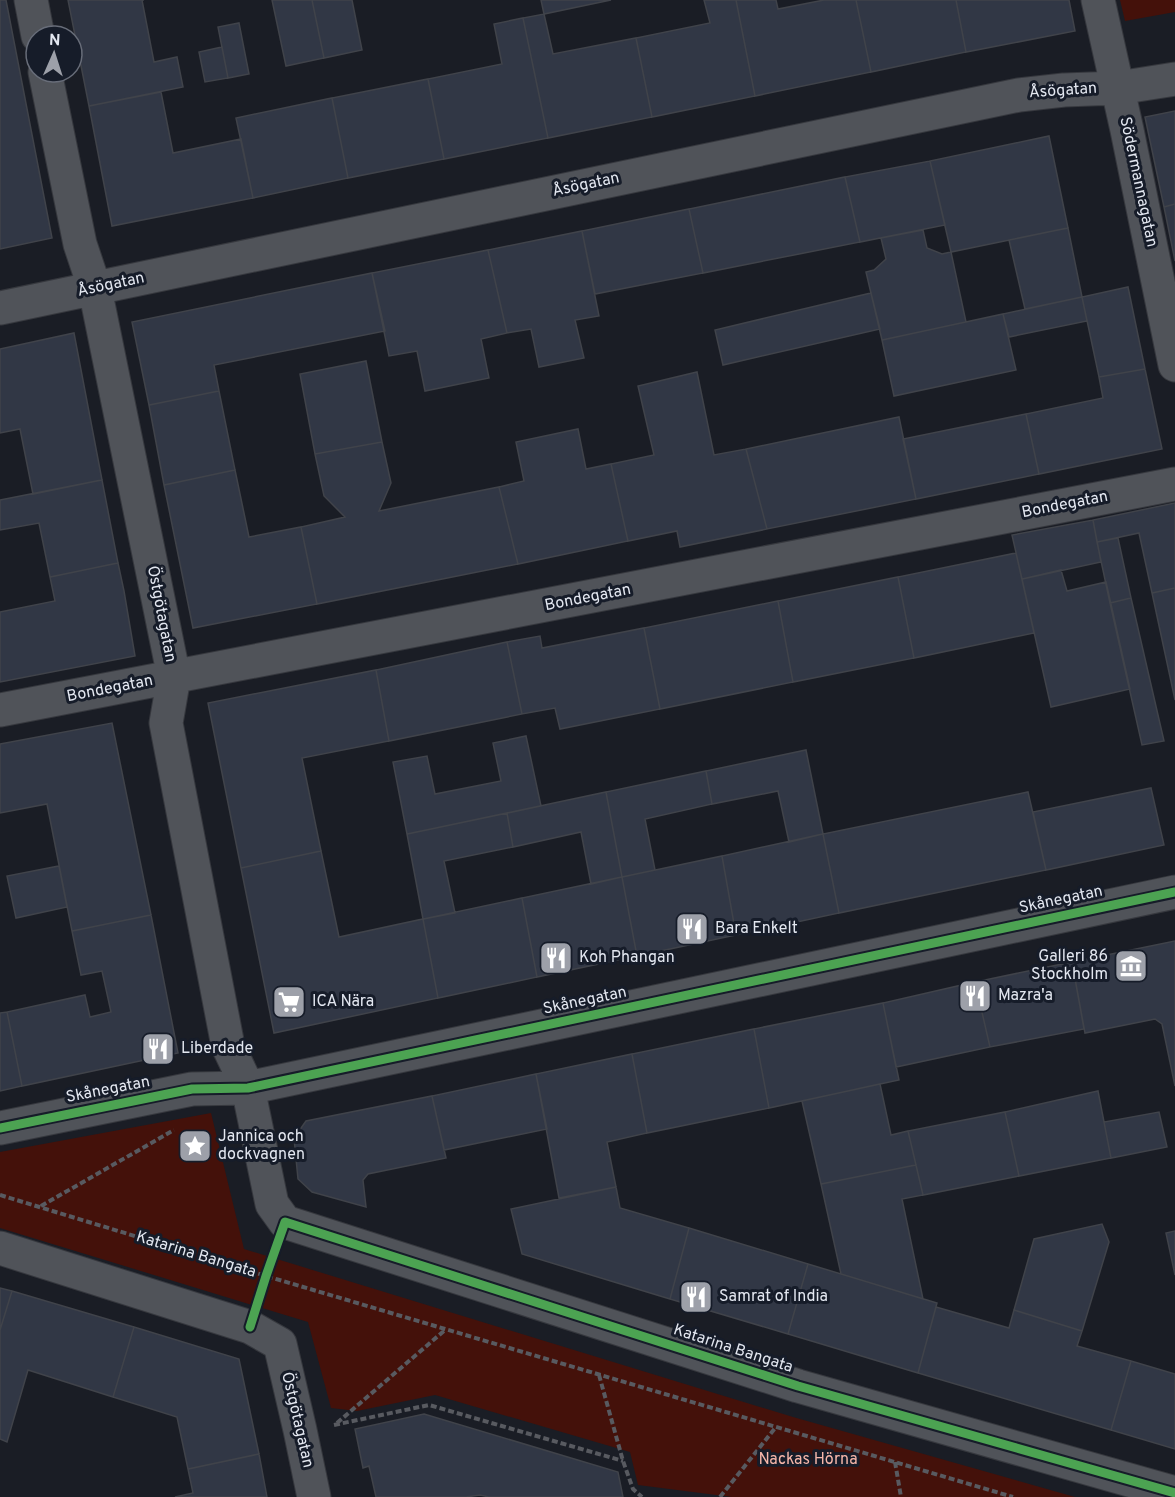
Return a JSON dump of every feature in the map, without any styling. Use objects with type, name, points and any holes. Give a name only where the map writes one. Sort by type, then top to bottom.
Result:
[{"type":"street","points":[[31,0],[36,24]]},
{"type":"street","name":"Södermannagatan","points":[[1098,0],[1175,365]]},
{"type":"street","name":"Åsögatan","points":[[0,308],[1019,94],[1118,88],[1175,79]]},
{"type":"street","name":"Östgötagatan","points":[[47,84],[80,244],[95,289],[174,677],[166,723],[228,1046],[248,1088],[272,1204],[285,1222]]},
{"type":"street","name":"Bondegatan","points":[[0,710],[1175,484]]},
{"type":"street","name":"Skånegatan","points":[[0,1128],[192,1089],[248,1088],[1175,892]]},
{"type":"street","name":"Katarina Bangata","points":[[285,1222],[798,1386],[1175,1493]]},
{"type":"street","points":[[0,1248],[250,1326]]},
{"type":"street","name":"Östgötagatan","points":[[250,1326],[280,1344],[314,1497]]},
{"type":"path","points":[[40,1206],[175,1130]]},
{"type":"path","points":[[250,1326],[285,1222]]},
{"type":"path","points":[[336,1424],[446,1329]]},
{"type":"path","points":[[599,1375],[623,1461],[633,1489],[642,1497]]},
{"type":"path","points":[[300,1430],[429,1405],[623,1461]]},
{"type":"path","points":[[720,1497],[776,1427]]},
{"type":"path","points":[[895,1462],[902,1497]]},
{"type":"green space","points":[[1120,0],[1175,0],[1175,12],[1125,21]]},
{"type":"green space","name":"Nackas Hörna","points":[[211,1113],[244,1249],[793,1417],[1075,1497],[732,1497],[638,1485],[630,1452],[435,1395],[357,1411],[331,1408],[308,1322],[0,1228],[0,1152]]},
{"type":"building","points":[[0,0],[6,0],[52,238],[0,249]]},
{"type":"building","points":[[68,0],[142,0],[154,62],[177,57],[183,87],[89,106],[84,81],[84,24],[73,24]]},
{"type":"building","points":[[272,0],[312,0],[324,58],[286,66]]},
{"type":"building","points":[[312,0],[352,0],[362,50],[324,58]]},
{"type":"building","points":[[541,0],[611,0],[544,14]]},
{"type":"building","points":[[704,0],[736,0],[755,96],[652,117],[636,38],[710,23]]},
{"type":"building","points":[[736,0],[776,0],[778,9],[824,0],[856,0],[871,72],[755,96]]},
{"type":"building","points":[[856,0],[956,0],[966,52],[871,72]]},
{"type":"building","points":[[956,0],[1069,0],[1075,31],[966,52]]},
{"type":"building","points":[[544,14],[553,54],[636,38],[652,117],[548,138],[523,18]]},
{"type":"building","points":[[523,18],[548,138],[444,159],[428,79],[502,64],[494,24]]},
{"type":"building","points":[[239,23],[249,74],[228,78],[218,27]]},
{"type":"building","points":[[222,47],[228,78],[205,82],[199,52]]},
{"type":"building","points":[[428,79],[444,159],[348,178],[332,98]]},
{"type":"building","points":[[161,92],[173,153],[241,139],[253,198],[112,226],[89,106]]},
{"type":"building","points":[[332,98],[348,178],[253,198],[236,118]]},
{"type":"building","points":[[1175,111],[1175,204],[1164,207],[1145,117]]},
{"type":"building","points":[[1049,136],[1068,228],[951,252],[930,161]]},
{"type":"building","points":[[930,161],[945,225],[860,242],[845,177]]},
{"type":"building","points":[[845,177],[860,242],[703,273],[689,209]]},
{"type":"building","points":[[1175,204],[1175,261],[1164,207]]},
{"type":"building","points":[[689,209],[703,273],[595,294],[582,231]]},
{"type":"building","points":[[1068,228],[1082,297],[1025,309],[1009,240]]},
{"type":"building","points":[[923,230],[927,248],[942,254],[951,252],[966,322],[882,340],[866,272],[874,270],[886,259],[881,238]]},
{"type":"building","points":[[582,231],[599,316],[575,320],[584,358],[539,367],[531,329],[507,333],[488,250]]},
{"type":"building","points":[[488,250],[507,333],[481,339],[489,378],[425,391],[417,351],[389,356],[372,273]]},
{"type":"building","points":[[372,273],[385,331],[214,365],[219,391],[149,405],[132,322]]},
{"type":"building","points":[[1128,287],[1145,369],[1099,377],[1082,297]]},
{"type":"building","points":[[871,293],[880,329],[723,365],[715,330]]},
{"type":"building","points":[[1082,297],[1087,321],[1009,337],[1003,314]]},
{"type":"building","points":[[1003,314],[1016,370],[894,396],[882,340]]},
{"type":"building","points":[[74,333],[102,480],[33,494],[20,429],[0,433],[0,349]]},
{"type":"building","points":[[366,361],[382,442],[315,454],[300,374]]},
{"type":"building","points":[[1145,369],[1162,449],[1039,474],[1026,414],[1103,398],[1099,377]]},
{"type":"building","points":[[697,372],[714,455],[746,449],[767,529],[680,547],[677,531],[628,541],[611,464],[654,455],[638,386]]},
{"type":"building","points":[[219,391],[235,470],[164,485],[149,405]]},
{"type":"building","points":[[1026,414],[1039,474],[916,499],[903,439]]},
{"type":"building","points":[[899,417],[916,499],[767,529],[746,449]]},
{"type":"building","points":[[578,429],[586,469],[611,464],[628,541],[518,564],[499,487],[524,481],[516,442]]},
{"type":"building","points":[[382,442],[391,483],[379,511],[499,487],[518,564],[317,604],[301,527],[345,517],[324,496],[315,454]]},
{"type":"building","points":[[235,470],[249,537],[301,527],[317,604],[193,628],[164,485]]},
{"type":"building","points":[[102,480],[118,563],[50,577],[39,523],[0,530],[0,500]]},
{"type":"building","points":[[1175,503],[1175,588],[1152,593],[1139,533],[1097,542],[1093,520]]},
{"type":"building","points":[[1093,520],[1101,562],[1022,579],[1012,535]]},
{"type":"building","points":[[1118,538],[1131,598],[1110,603],[1097,542]]},
{"type":"building","points":[[1016,553],[1034,633],[914,658],[898,577]]},
{"type":"building","points":[[118,563],[135,656],[0,682],[0,612],[55,601],[50,577]]},
{"type":"building","points":[[1061,570],[1067,591],[1106,582],[1130,689],[1051,707],[1022,579]]},
{"type":"building","points":[[898,577],[914,658],[793,682],[778,601]]},
{"type":"building","points":[[1175,588],[1175,700],[1152,593]]},
{"type":"building","points":[[1131,598],[1164,741],[1142,745],[1110,603]]},
{"type":"building","points":[[778,601],[793,682],[660,709],[644,628]]},
{"type":"building","points":[[644,628],[660,709],[560,729],[555,708],[522,714],[507,642],[540,636],[542,648]]},
{"type":"building","points":[[507,642],[522,714],[389,741],[376,670]]},
{"type":"building","points":[[376,670],[389,741],[302,758],[321,851],[241,868],[208,703]]},
{"type":"building","points":[[112,723],[151,915],[72,931],[47,804],[0,813],[0,744]]},
{"type":"building","points":[[526,736],[541,806],[407,834],[393,762],[427,756],[435,794],[501,781],[493,743]]},
{"type":"building","points":[[806,750],[823,834],[789,842],[778,791],[712,804],[706,771]]},
{"type":"building","points":[[706,771],[712,804],[645,819],[655,870],[622,877],[606,792]]},
{"type":"building","points":[[1151,788],[1164,845],[1046,870],[1033,812]]},
{"type":"building","points":[[606,792],[622,877],[591,884],[581,832],[513,847],[507,813]]},
{"type":"building","points":[[1028,792],[1046,870],[839,913],[823,834]]},
{"type":"building","points":[[507,813],[513,847],[444,861],[455,913],[423,919],[407,834]]},
{"type":"building","points":[[823,834],[839,913],[736,935],[722,856]]},
{"type":"building","points":[[321,851],[339,937],[423,919],[438,998],[274,1033],[241,868]]},
{"type":"building","points":[[722,856],[736,935],[637,956],[622,877]]},
{"type":"building","points":[[59,866],[67,907],[16,918],[7,876]]},
{"type":"building","points":[[622,877],[637,956],[537,977],[522,898]]},
{"type":"building","points":[[522,898],[537,977],[438,998],[423,919]]},
{"type":"building","points":[[151,915],[178,1053],[22,1086],[7,1012],[85,995],[90,1017],[111,1012],[102,971],[81,975],[72,931]]},
{"type":"building","points":[[1175,941],[1175,1086],[1162,1024],[1155,1019],[1085,1033],[1072,962]]},
{"type":"building","points":[[1072,962],[1084,1029],[990,1047],[975,982]]},
{"type":"building","points":[[975,982],[990,1047],[896,1067],[883,1003]]},
{"type":"building","points":[[883,1003],[899,1080],[769,1108],[754,1029]]},
{"type":"building","points":[[7,1012],[22,1086],[0,1091],[0,1013]]},
{"type":"building","points":[[754,1029],[769,1108],[647,1133],[632,1054]]},
{"type":"building","points":[[632,1054],[647,1133],[607,1142],[616,1187],[559,1198],[536,1074]]},
{"type":"building","points":[[536,1074],[547,1129],[444,1150],[432,1096]]},
{"type":"building","points":[[880,1084],[891,1135],[908,1131],[916,1165],[821,1184],[802,1101]]},
{"type":"building","points":[[1098,1091],[1111,1158],[1019,1176],[1005,1112]]},
{"type":"building","points":[[432,1096],[446,1158],[368,1174],[363,1180],[366,1207],[312,1192],[298,1179],[294,1138],[306,1121]]},
{"type":"building","points":[[1005,1112],[1019,1176],[923,1195],[908,1131]]},
{"type":"building","points":[[1159,1112],[1167,1147],[1111,1158],[1104,1122]]},
{"type":"building","points":[[916,1165],[923,1195],[902,1199],[923,1299],[841,1274],[821,1184]]},
{"type":"building","points":[[616,1187],[620,1208],[689,1228],[670,1299],[522,1254],[511,1209]]},
{"type":"building","points":[[1102,1224],[1109,1242],[1082,1331],[1014,1310],[1034,1239]]},
{"type":"building","points":[[689,1228],[808,1264],[788,1334],[670,1299]]},
{"type":"building","points":[[1175,1231],[1175,1275],[1166,1233]]},
{"type":"building","points":[[808,1264],[937,1303],[918,1373],[788,1334]]},
{"type":"building","points":[[0,1288],[12,1291],[0,1330]]},
{"type":"building","points":[[12,1291],[134,1327],[113,1397],[28,1370],[7,1442],[0,1439],[0,1330]]},
{"type":"building","points":[[936,1307],[1009,1328],[1014,1310],[1082,1331],[1077,1346],[1131,1361],[1111,1430],[918,1373]]},
{"type":"building","points":[[134,1327],[239,1359],[259,1454],[188,1469],[177,1417],[113,1397]]},
{"type":"building","points":[[1131,1361],[1175,1374],[1175,1449],[1111,1430]]},
{"type":"building","points":[[424,1414],[618,1472],[623,1497],[489,1497],[480,1495],[376,1497],[369,1466],[363,1468],[355,1429]]},
{"type":"building","points":[[259,1454],[267,1497],[175,1497],[193,1493],[188,1469]]},
{"type":"cycle path","points":[[0,1128],[192,1089],[248,1088],[1175,892]]},
{"type":"cycle path","points":[[250,1327],[285,1222],[798,1386],[1175,1493]]},
{"type":"place","name":"Bara Enkelt","points":[[692,929]]},
{"type":"place","name":"Koh Phangan","points":[[556,958]]},
{"type":"place","name":"Galleri 86 Stockholm","points":[[1131,966]]},
{"type":"place","name":"Mazra'a","points":[[975,996]]},
{"type":"place","name":"ICA Nära","points":[[289,1002]]},
{"type":"place","name":"Liberdade","points":[[158,1049]]},
{"type":"place","name":"Jannica och dockvagnen","points":[[195,1146]]},
{"type":"place","name":"Samrat of India","points":[[696,1297]]}]
